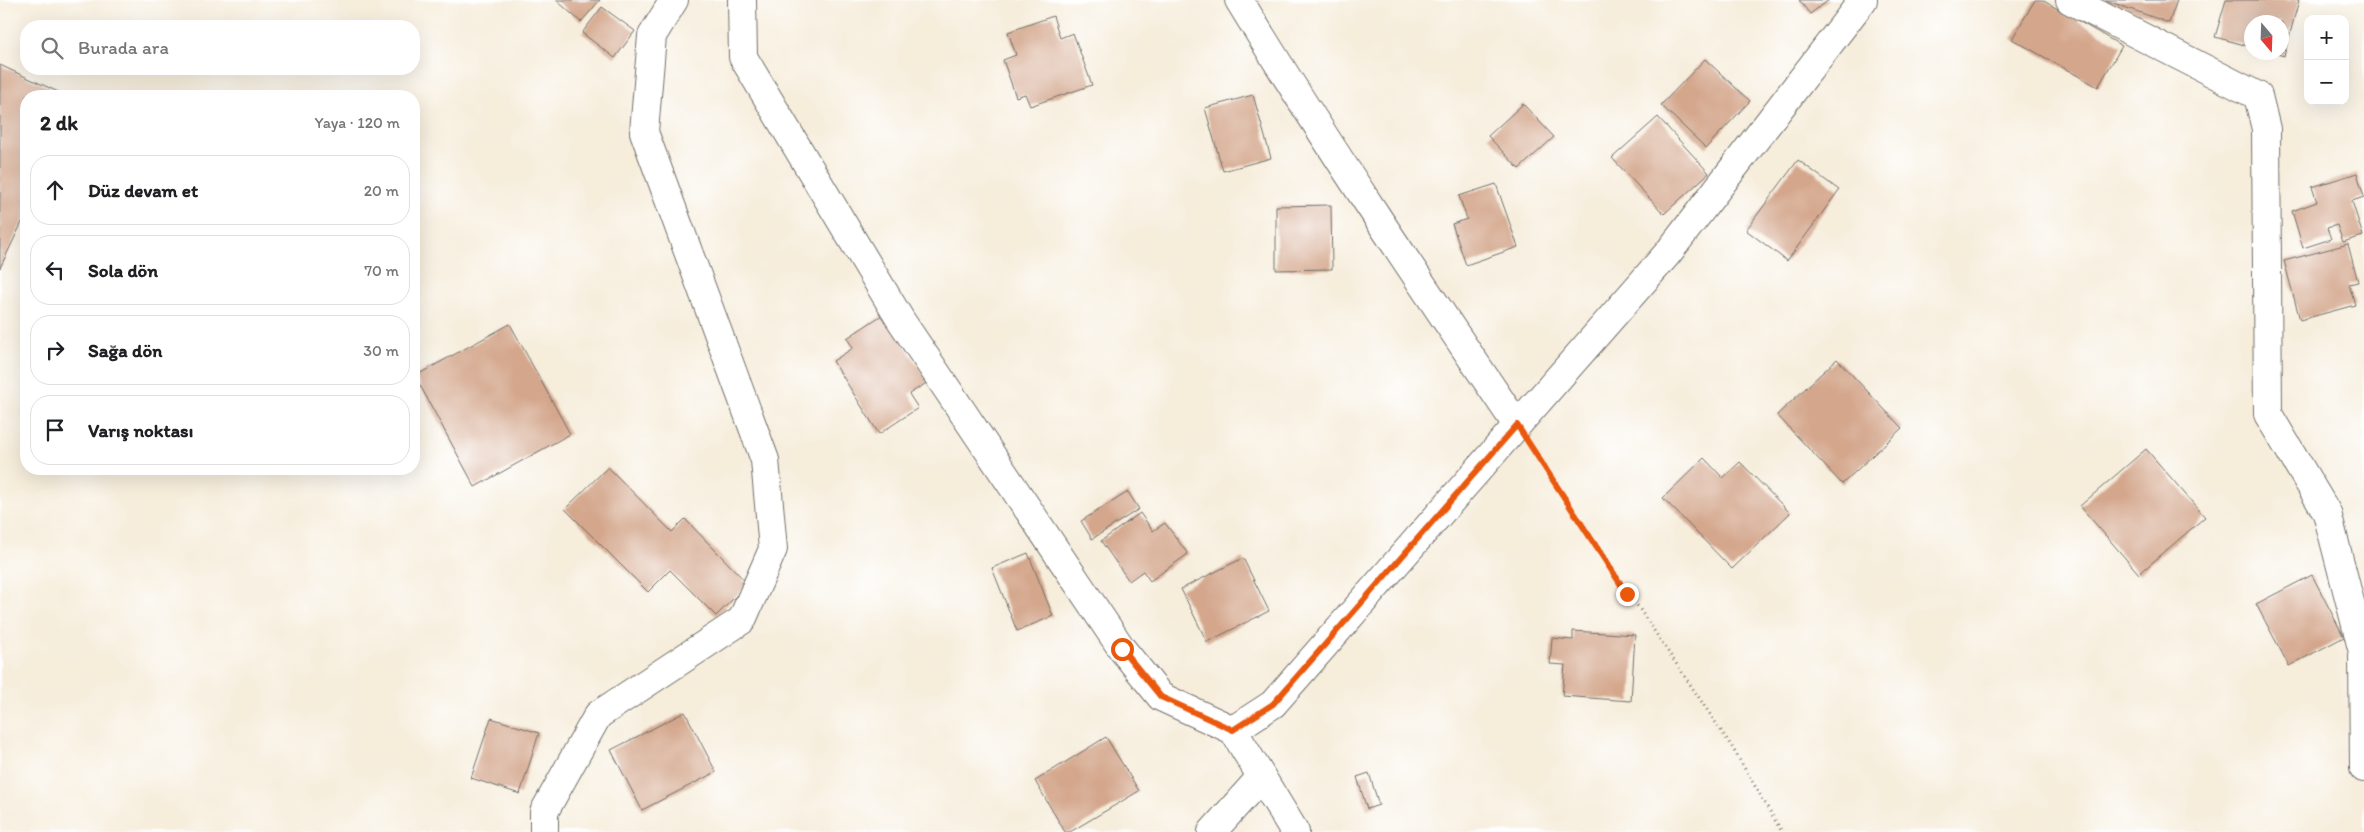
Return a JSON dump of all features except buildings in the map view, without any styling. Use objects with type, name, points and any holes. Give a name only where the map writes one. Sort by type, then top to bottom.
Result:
[{"type":"street","points":[[544,832],[544,812],[598,715],[742,620],[773,549],[765,460],[644,132],[652,36],[674,0]]},
{"type":"street","points":[[742,0],[743,57],[900,319],[1122,649],[1161,697],[1233,730],[1294,832]]},
{"type":"street","points":[[1239,0],[1393,241],[1517,425]]},
{"type":"street","points":[[1233,730],[1273,704],[1668,253],[1863,0]]},
{"type":"street","points":[[2070,0],[2258,96],[2266,128],[2268,414],[2327,513],[2364,652],[2364,768]]},
{"type":"street","points":[[1212,832],[1261,777]]},
{"type":"path","points":[[1517,425],[1627,594],[1732,747],[1782,832]]},
{"type":"route","points":[[1122,649],[1161,697],[1233,730],[1273,704],[1517,425],[1627,594]]}]
